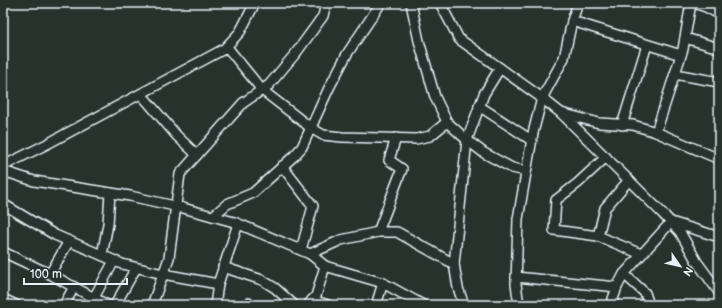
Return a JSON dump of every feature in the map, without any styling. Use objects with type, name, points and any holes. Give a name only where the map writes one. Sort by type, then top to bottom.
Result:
[{"type":"street","points":[[3,166],[227,47],[240,32],[256,3]]},
{"type":"street","points":[[152,305],[169,258],[180,174],[243,103],[269,85],[296,53],[323,16],[326,3]]},
{"type":"street","points":[[213,216],[227,204],[253,192],[302,147],[329,88],[347,54],[381,3]]},
{"type":"street","points":[[411,3],[419,41],[435,97],[447,122],[484,153],[512,168],[526,171]]},
{"type":"street","points":[[440,3],[459,39],[561,113],[671,222],[680,232],[697,262],[719,292]]},
{"type":"street","points":[[518,305],[516,277],[518,219],[532,140],[542,98],[564,58],[572,21],[578,3]]},
{"type":"street","points":[[656,132],[681,55],[691,3]]},
{"type":"street","points":[[694,3],[719,14]]},
{"type":"street","points":[[572,21],[681,55]]},
{"type":"street","points":[[685,38],[719,48]]},
{"type":"street","points":[[622,125],[647,45]]},
{"type":"street","points":[[227,47],[262,90],[311,128],[323,135],[416,139],[430,136],[447,122]]},
{"type":"street","points":[[464,305],[458,288],[454,264],[467,140],[484,94],[500,68]]},
{"type":"street","points":[[675,74],[719,82]]},
{"type":"street","points":[[141,94],[177,136],[196,155]]},
{"type":"street","points":[[479,106],[532,140]]},
{"type":"street","points":[[561,113],[599,123],[633,125],[656,132],[719,159]]},
{"type":"street","points":[[378,232],[402,169],[389,160],[396,138]]},
{"type":"street","points":[[606,157],[578,183],[556,200],[554,230],[598,236],[641,254]]},
{"type":"street","points":[[282,166],[313,206],[301,250]]},
{"type":"street","points":[[3,171],[34,181],[110,193],[176,206],[213,216],[238,224],[301,250],[310,254],[326,266],[383,283],[423,305]]},
{"type":"street","points":[[598,236],[604,208],[629,180]]},
{"type":"street","points":[[102,255],[108,224],[110,193]]},
{"type":"street","points":[[3,204],[55,235],[114,261],[163,274],[218,284]]},
{"type":"street","points":[[671,222],[719,237]]},
{"type":"street","points":[[611,305],[617,286],[624,274],[671,222]]},
{"type":"street","points":[[215,305],[218,284],[238,224]]},
{"type":"street","points":[[310,254],[341,240],[378,232],[397,232],[454,264]]},
{"type":"street","points":[[50,274],[69,241]]},
{"type":"street","points":[[3,252],[74,287],[92,301],[107,305]]},
{"type":"street","points":[[92,301],[114,261]]},
{"type":"street","points":[[310,302],[316,296],[326,266]]},
{"type":"street","points":[[223,267],[262,280],[275,288],[294,305]]},
{"type":"street","points":[[115,305],[136,268]]},
{"type":"street","points":[[624,274],[645,294],[649,305]]},
{"type":"street","points":[[516,277],[617,286]]},
{"type":"street","points":[[376,305],[383,283]]},
{"type":"street","points":[[64,305],[74,287]]},
{"type":"street","points":[[3,299],[16,305]]},
{"type":"street","points":[[310,302],[328,305]]},
{"type":"street","points":[[248,305],[249,303],[252,305]]}]
